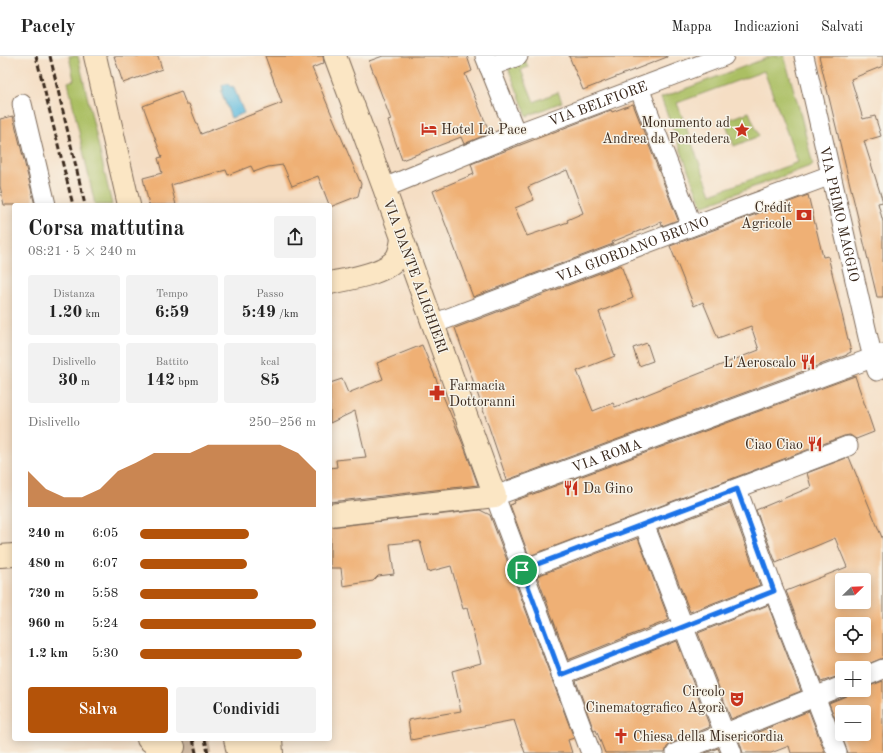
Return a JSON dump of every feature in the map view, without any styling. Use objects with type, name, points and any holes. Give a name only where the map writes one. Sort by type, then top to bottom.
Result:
[{"type":"street","points":[[95,56],[129,203]]},
{"type":"street","name":"VIA DANTE ALIGHIERI","points":[[335,56],[495,496]]},
{"type":"street","points":[[516,134],[487,62],[518,56]]},
{"type":"street","name":"VIA BELFIORE","points":[[384,188],[516,134],[724,56]]},
{"type":"street","name":"VIA PRIMO MAGGIO","points":[[804,56],[831,175],[878,361]]},
{"type":"street","points":[[639,88],[692,226]]},
{"type":"street","points":[[22,104],[46,203]]},
{"type":"street","name":"VIA GIORDANO BRUNO","points":[[433,324],[831,175]]},
{"type":"street","points":[[332,283],[372,273],[390,265],[398,255],[402,239]]},
{"type":"street","name":"VIA ROMA","points":[[332,515],[495,496],[878,361]]},
{"type":"street","points":[[522,570],[848,446]]},
{"type":"street","points":[[737,489],[814,697],[837,753]]},
{"type":"street","points":[[495,496],[591,753]]},
{"type":"street","points":[[644,524],[732,753]]},
{"type":"street","points":[[0,556],[12,555]]},
{"type":"street","points":[[561,675],[774,591]]},
{"type":"street","points":[[871,674],[883,669]]},
{"type":"street","points":[[676,753],[835,689]]},
{"type":"street","points":[[150,741],[162,747],[174,748]]},
{"type":"street","points":[[235,741],[238,753]]},
{"type":"street","points":[[253,741],[256,753]]},
{"type":"street","points":[[271,741],[272,753]]},
{"type":"green space","points":[[69,56],[78,56],[112,203],[95,203],[68,82],[74,80]]},
{"type":"green space","points":[[772,56],[784,56],[813,165],[702,206],[661,98]],"holes":[[[764,71],[798,162],[711,194],[677,103]]]},
{"type":"green space","points":[[524,58],[528,67],[521,70],[534,102],[558,92],[562,102],[527,116],[507,65]]},
{"type":"green space","points":[[749,112],[759,136],[734,146],[725,121]]},
{"type":"water","points":[[228,84],[231,87],[233,86],[244,113],[231,118],[221,91],[223,90],[222,86]]},
{"type":"building","points":[[114,56],[158,56],[162,69],[123,83]]},
{"type":"building","points":[[265,56],[323,56],[324,63],[312,68],[361,184],[358,196],[332,206],[332,203],[328,203],[318,176],[292,186],[283,165],[268,167],[254,172],[251,166],[228,175],[226,170],[171,185],[176,203],[149,203],[143,178],[162,173],[158,158],[162,157],[143,106],[181,91],[186,104],[189,104],[201,134],[282,103]]},
{"type":"building","points":[[383,56],[467,56],[472,71],[465,74],[490,133],[464,144],[461,137],[402,160],[388,121],[391,120],[369,61]]},
{"type":"building","points":[[569,56],[667,56],[667,57],[583,90]]},
{"type":"building","points":[[819,56],[883,56],[883,66],[851,79],[863,119],[875,116],[881,136],[864,141],[883,202],[878,203],[883,222],[883,297],[877,297]]},
{"type":"building","points":[[633,104],[678,220],[662,226],[661,222],[612,242],[613,244],[473,297],[433,191],[474,174],[471,164],[611,110],[612,112]],"holes":[[[567,170],[583,213],[567,220],[568,222],[527,236],[515,208],[534,200],[528,187]]]},
{"type":"building","points":[[13,116],[35,203],[12,203],[12,205],[4,205],[0,186],[0,119]]},
{"type":"building","points":[[808,195],[823,257],[828,256],[851,352],[847,355],[507,480],[455,328],[621,265],[633,298],[599,312],[615,356],[577,371],[593,411],[613,403],[615,407],[759,350],[751,326],[718,338],[703,302],[694,306],[670,246]]},
{"type":"building","points":[[647,343],[653,361],[639,366],[633,348]]},
{"type":"building","points":[[422,345],[465,449],[478,485],[332,502],[332,468],[337,467],[336,460],[366,457],[355,411],[332,422],[332,382],[342,379],[348,393],[383,379],[377,363]]},
{"type":"building","points":[[855,376],[874,432],[856,439],[850,435],[844,436],[529,556],[510,505],[515,503],[514,501]]},
{"type":"building","points":[[849,457],[883,540],[883,658],[871,663],[871,661],[835,661],[835,677],[821,682],[786,591],[847,567],[835,538],[776,563],[756,510],[811,487],[807,473]]},
{"type":"building","points":[[730,503],[760,585],[690,612],[658,530]]},
{"type":"building","points":[[480,510],[490,515],[574,738],[568,740],[572,753],[525,753],[514,720],[411,740],[408,720],[461,711],[452,671],[481,663],[467,608],[463,609],[451,566],[428,572],[420,541],[390,544],[394,574],[378,576],[373,581],[343,586],[341,568],[332,568],[332,527]]},
{"type":"building","points":[[638,538],[669,620],[568,660],[537,576]]},
{"type":"building","points":[[768,605],[801,691],[731,719],[698,633]]},
{"type":"building","points":[[677,641],[710,727],[672,743],[667,747],[665,753],[605,753],[596,730],[594,731],[576,681]]},
{"type":"building","points":[[883,681],[883,753],[848,753],[843,741],[871,741],[871,705],[835,705],[835,719],[829,703],[844,697],[871,697],[871,685]]},
{"type":"building","points":[[809,711],[825,753],[791,753],[789,746],[771,753],[743,753],[739,740]]},
{"type":"building","points":[[718,748],[720,753],[705,753]]},
{"type":"tunnel","points":[[174,747],[200,741]]},
{"type":"railway","points":[[36,56],[73,203]]},
{"type":"railway","points":[[50,56],[85,203]]},
{"type":"railway","points":[[193,741],[196,753]]},
{"type":"railway","points":[[205,741],[208,753]]},
{"type":"place","name":"Hotel La Pace","points":[[429,129]]},
{"type":"place","name":"Monumento ad Andrea da Pontedera","points":[[742,130]]},
{"type":"place","name":"Crédit Agricole","points":[[804,215]]},
{"type":"place","name":"L'Aeroscalo","points":[[808,362]]},
{"type":"place","name":"Farmacia Dottoranni","points":[[437,393]]},
{"type":"place","name":"Ciao Ciao","points":[[815,444]]},
{"type":"place","name":"Da Gino","points":[[571,488]]},
{"type":"place","name":"Circolo Cinematografico Agorà","points":[[737,699]]},
{"type":"place","name":"Chiesa della Misericordia","points":[[621,736]]},
{"type":"route","points":[[737,489],[774,591],[561,675],[522,570],[737,489]]}]
